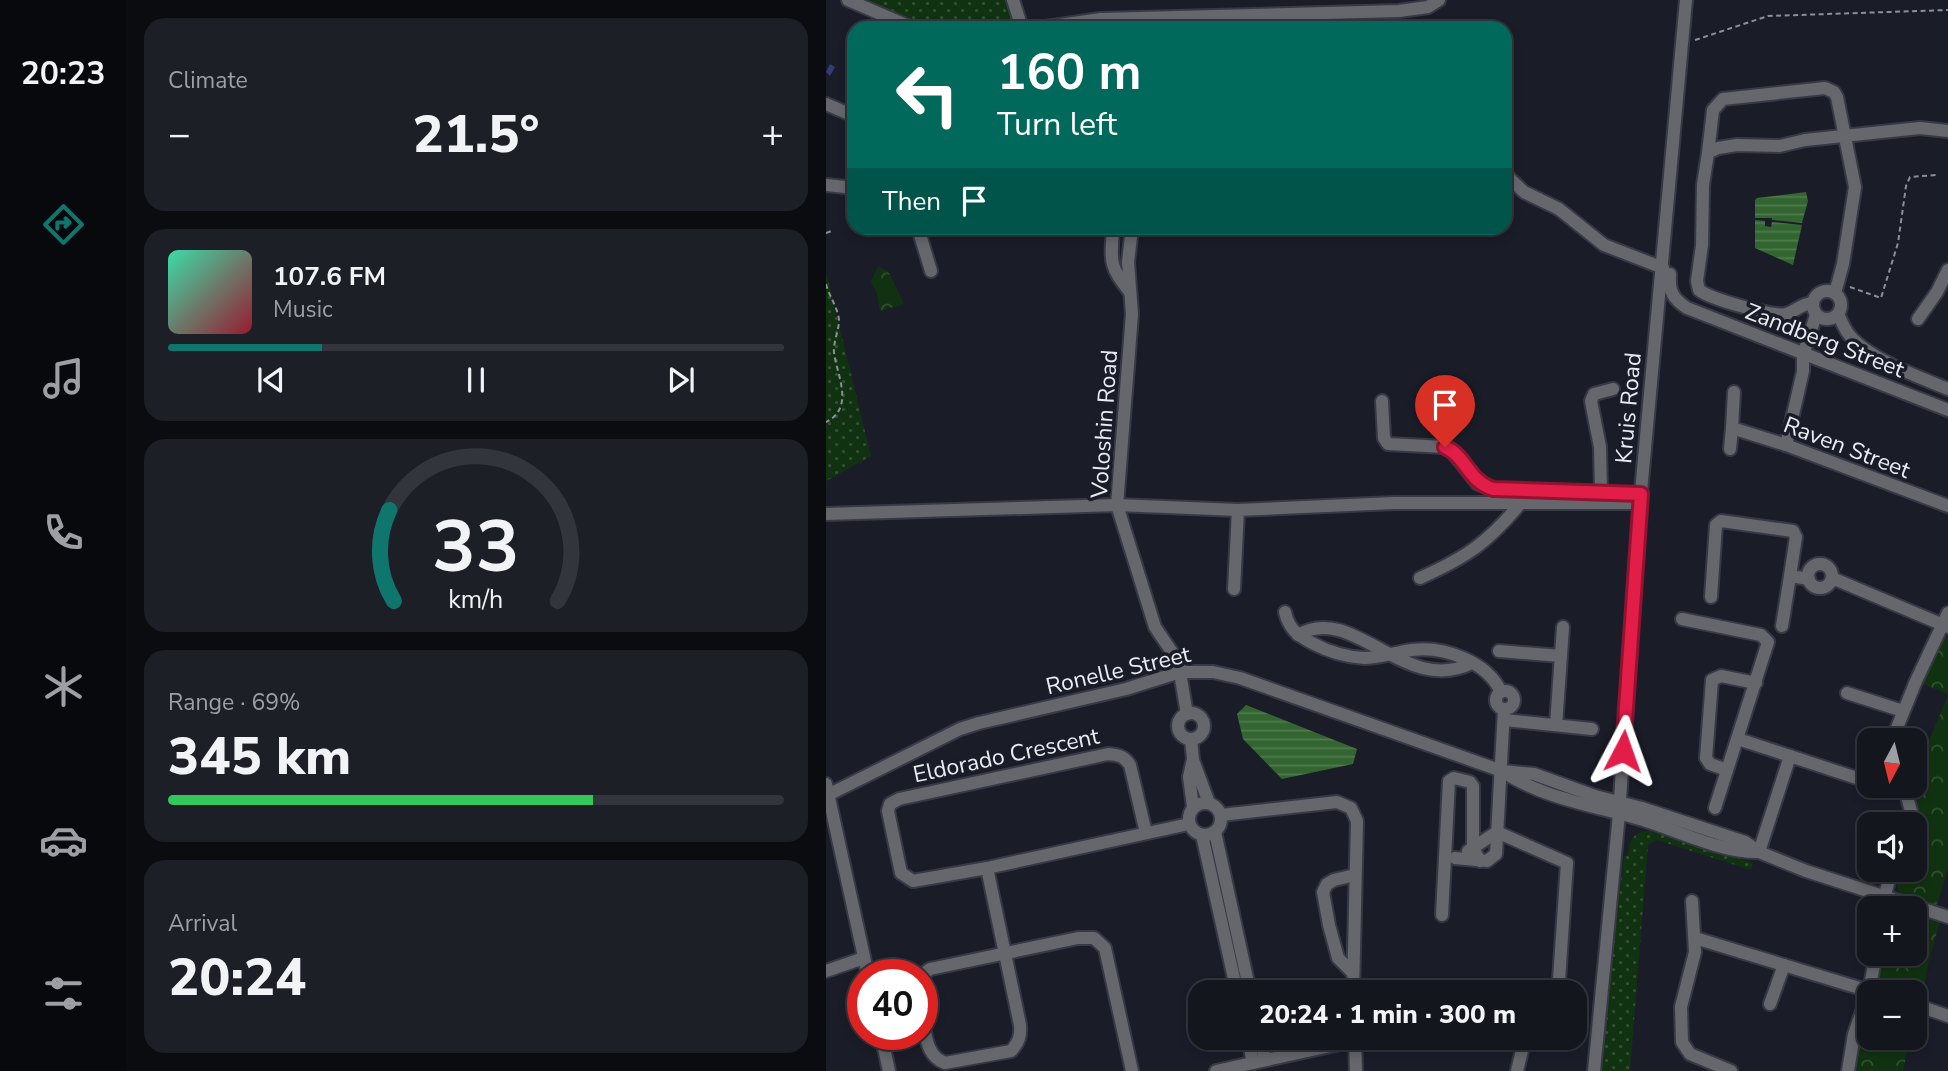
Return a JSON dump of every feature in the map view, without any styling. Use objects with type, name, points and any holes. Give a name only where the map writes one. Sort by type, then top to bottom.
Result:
[{"type":"street","points":[[848,0],[897,21]]},
{"type":"street","points":[[1013,0],[1020,21]]},
{"type":"street","points":[[1192,21],[1399,11],[1428,7],[1439,0]]},
{"type":"street","name":"Kruis Road","points":[[1594,1071],[1620,808],[1641,498],[1686,0]]},
{"type":"street","points":[[1087,21],[1126,21]]},
{"type":"street","points":[[1838,314],[1830,319],[1800,305],[1782,314],[1720,300],[1699,290],[1697,281],[1702,245],[1703,185],[1713,110],[1723,99],[1825,88],[1837,97],[1843,138],[1855,187],[1837,288],[1841,302],[1838,314],[1850,336],[1872,353],[1948,389]]},
{"type":"street","points":[[826,104],[847,113]]},
{"type":"street","points":[[1708,153],[1718,148],[1737,145],[1780,146],[1805,140],[1920,128],[1948,131]]},
{"type":"street","points":[[1670,174],[1672,232],[1669,287],[1674,298],[1687,308]]},
{"type":"street","points":[[1512,181],[1524,192],[1559,209],[1604,245],[1663,268]]},
{"type":"street","points":[[826,185],[847,187]]},
{"type":"street","points":[[920,235],[931,271]]},
{"type":"street","points":[[1113,235],[1113,269],[1130,292]]},
{"type":"street","name":"Voloshin Road","points":[[1131,235],[1128,262],[1132,314],[1117,505],[1155,627],[1174,652],[1187,714],[1180,719],[1178,727],[1182,735],[1191,738],[1193,759]]},
{"type":"street","points":[[1918,319],[1937,292],[1948,270]]},
{"type":"street","points":[[1786,445],[1818,312],[1819,292],[1837,288]]},
{"type":"street","points":[[1657,318],[1669,311],[1687,308]]},
{"type":"street","name":"Zandberg Street","points":[[1687,308],[1948,410]]},
{"type":"street","points":[[1601,491],[1600,447],[1591,401],[1594,394],[1614,388]]},
{"type":"street","points":[[1730,449],[1734,392]]},
{"type":"street","points":[[1382,401],[1384,438],[1388,444],[1450,449],[1478,484],[1483,486],[1493,489],[1601,491],[1641,498]]},
{"type":"street","name":"Raven Street","points":[[1732,428],[1786,445],[1948,506]]},
{"type":"street","points":[[826,514],[1117,505],[1238,510],[1394,503],[1520,504],[1641,498]]},
{"type":"street","points":[[1420,578],[1455,563],[1481,546],[1499,530],[1520,504]]},
{"type":"street","points":[[1234,589],[1238,510]]},
{"type":"street","points":[[1711,597],[1716,525],[1721,520],[1793,531],[1796,537],[1782,626]]},
{"type":"street","points":[[1790,576],[1809,579],[1810,571],[1820,565],[1830,570],[1832,578],[1946,622],[1897,728]]},
{"type":"street","points":[[1285,612],[1288,624],[1298,635],[1322,649],[1347,657],[1373,658],[1415,649],[1432,650],[1472,663],[1484,670],[1497,684],[1501,692],[1496,696],[1496,702],[1504,714],[1496,854],[1491,860],[1480,862],[1450,858]]},
{"type":"street","points":[[1682,619],[1765,638],[1768,648],[1715,808]]},
{"type":"street","points":[[1298,635],[1315,627],[1339,630],[1358,637],[1387,654],[1434,671],[1455,670],[1472,663]]},
{"type":"street","points":[[1556,725],[1563,627]]},
{"type":"street","points":[[1499,651],[1561,656]]},
{"type":"street","name":"Ronelle Street","points":[[827,790],[960,729],[1180,673],[1213,672],[1240,678],[1502,771],[1534,774],[1620,808],[1745,842],[1759,852],[1867,896]]},
{"type":"street","points":[[1727,770],[1710,764],[1706,758],[1712,680],[1721,676],[1756,682]]},
{"type":"street","points":[[1847,693],[1903,711]]},
{"type":"street","points":[[1504,714],[1556,725],[1592,729]]},
{"type":"street","points":[[1738,739],[1857,778]]},
{"type":"street","name":"Eldorado Crescent","points":[[1146,833],[1130,765],[1125,758],[1117,754],[912,796],[890,804],[888,811],[901,873],[913,881],[987,868],[1189,824]]},
{"type":"street","points":[[1759,852],[1790,756]]},
{"type":"street","points":[[1193,759],[1209,803]]},
{"type":"street","points":[[1193,759],[1189,777],[1193,807]]},
{"type":"street","points":[[1442,915],[1450,858],[1449,780],[1454,778],[1470,782],[1473,786],[1473,848],[1480,862]]},
{"type":"street","points":[[826,971],[864,958],[827,790]]},
{"type":"street","points":[[1221,815],[1336,802],[1351,808],[1357,821],[1353,980]]},
{"type":"street","points":[[1215,832],[1202,835],[1195,832],[1189,824],[1189,813],[1193,807],[1209,803],[1216,807],[1221,815],[1221,822],[1215,832],[1247,980]]},
{"type":"street","points":[[1450,858],[1473,848],[1497,832]]},
{"type":"street","points":[[1497,832],[1567,863],[1559,980]]},
{"type":"street","points":[[1202,835],[1234,980]]},
{"type":"street","points":[[930,1050],[936,1060],[957,1063],[1011,1051],[1021,1034],[987,868]]},
{"type":"street","points":[[1353,973],[1338,958],[1323,892],[1327,884],[1334,880],[1355,875]]},
{"type":"street","points":[[1692,901],[1696,939],[1693,963],[1681,1007],[1682,1042],[1690,1054],[1731,1071]]},
{"type":"street","name":"Ronelle Street","points":[[1927,912],[1948,917]]},
{"type":"street","points":[[938,967],[1086,936],[1100,942],[1105,948],[1132,1071]]},
{"type":"street","points":[[1696,939],[1857,988]]},
{"type":"street","points":[[1770,1004],[1784,965]]},
{"type":"street","points":[[1927,1009],[1948,1016]]},
{"type":"street","points":[[1848,1071],[1857,1026]]},
{"type":"street","points":[[884,1050],[889,1071]]},
{"type":"street","points":[[1254,1050],[1259,1061]]},
{"type":"street","points":[[1259,1050],[1259,1061]]},
{"type":"street","points":[[1216,1071],[1309,1050]]},
{"type":"street","points":[[1356,1071],[1358,1050]]},
{"type":"street","points":[[1517,1071],[1523,1050]]},
{"type":"path","points":[[1681,44],[1768,16],[1948,10]]},
{"type":"path","points":[[1837,288],[1881,298],[1898,243],[1906,186],[1910,177],[1937,175]]},
{"type":"path","points":[[826,233],[834,230]]},
{"type":"path","points":[[826,284],[839,320],[834,349],[843,392],[838,411],[826,422]]},
{"type":"green space","points":[[858,0],[1009,0],[1016,21],[907,21]]},
{"type":"green space","points":[[878,266],[889,273],[904,304],[880,311],[877,293],[871,282]]},
{"type":"green space","points":[[826,272],[871,456],[826,481]]},
{"type":"green space","points":[[1948,636],[1948,694],[1921,683],[1941,640]]},
{"type":"green space","points":[[1948,695],[1948,868],[1936,907],[1927,904],[1927,896],[1904,896],[1896,882],[1927,882],[1927,812],[1915,812],[1916,798],[1927,798],[1927,745]]},
{"type":"green space","points":[[1651,829],[1753,863],[1751,870],[1657,840],[1648,845],[1630,1071],[1599,1071],[1624,856],[1628,856],[1629,846],[1636,835]]},
{"type":"green space","points":[[1927,917],[1940,921],[1925,980],[1877,980],[1879,966],[1927,966]]},
{"type":"green space","points":[[1857,1048],[1907,1050],[1903,1071],[1854,1071]]},
{"type":"shaded area","points":[[1806,192],[1808,201],[1802,223],[1755,218],[1757,198]]},
{"type":"shaded area","points":[[1755,220],[1765,221],[1765,226],[1771,227],[1772,222],[1802,225],[1793,265],[1755,248]]},
{"type":"shaded area","points":[[1246,705],[1357,749],[1353,764],[1282,779],[1243,739],[1237,714]]},
{"type":"building","points":[[830,64],[835,67],[830,76],[826,72]]},
{"type":"route","points":[[1445,447],[1454,452],[1478,484],[1493,489],[1641,494],[1623,751]]}]
